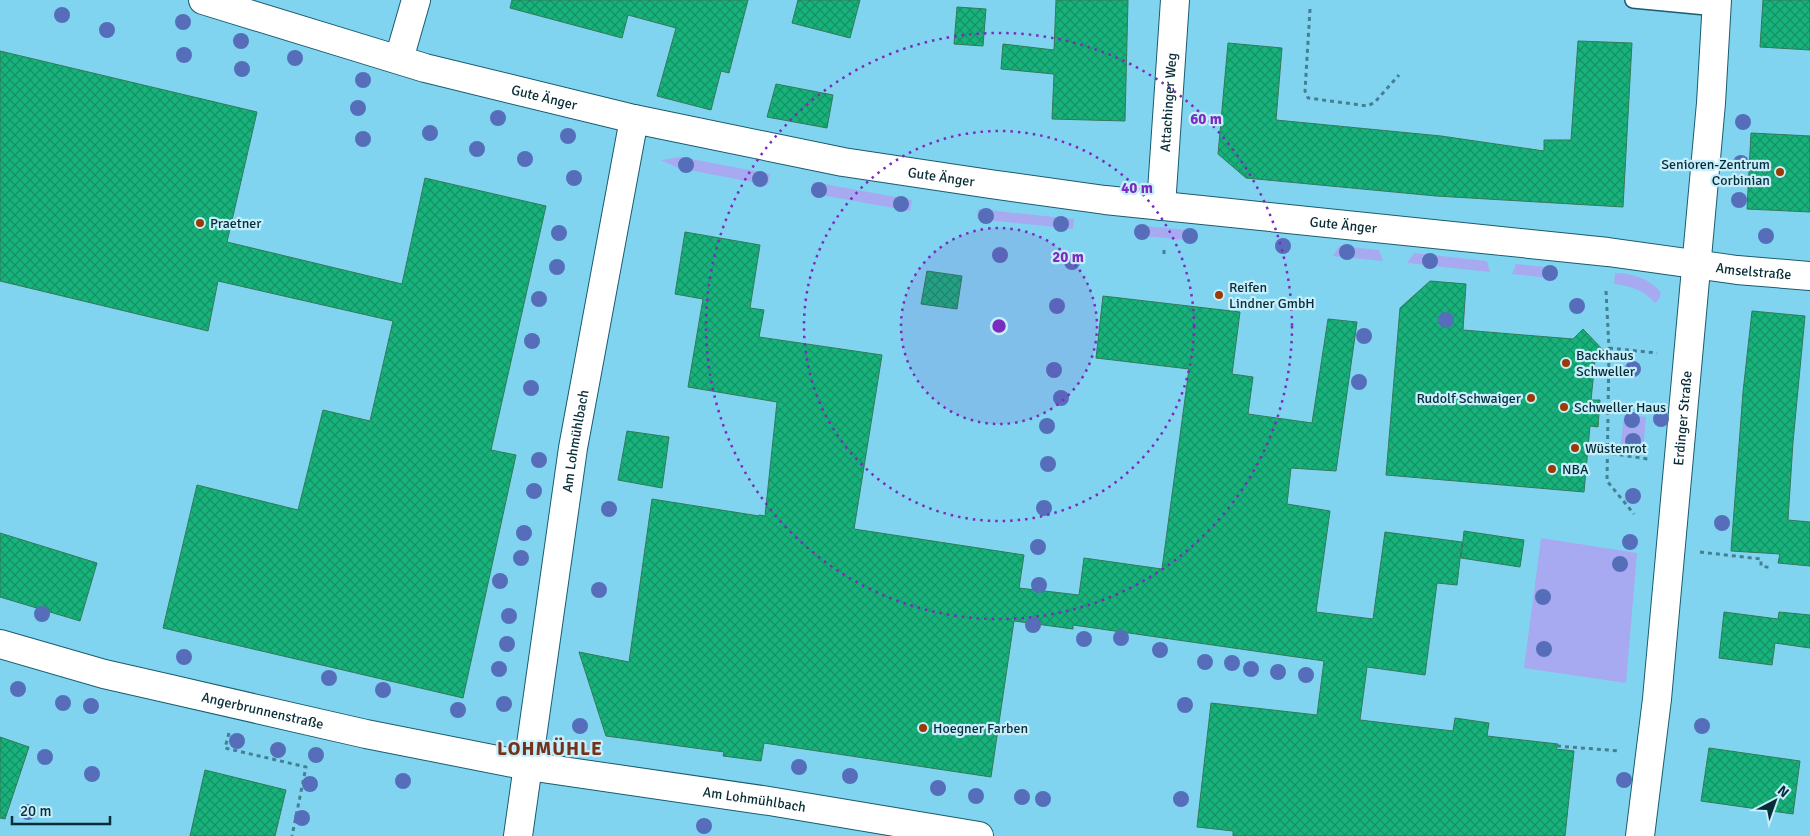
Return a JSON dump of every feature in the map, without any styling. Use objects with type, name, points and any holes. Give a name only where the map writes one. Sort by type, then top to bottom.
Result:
[{"type":"street","name":"Gute Änger","points":[[203,0],[426,68],[634,119],[842,162],[990,184],[1162,206],[1401,229],[1696,263]]},
{"type":"street","points":[[400,59],[416,0]]},
{"type":"street","name":"Attachinger Weg","points":[[1162,206],[1175,0]]},
{"type":"street","name":"Erdinger Straße","points":[[1640,836],[1657,699],[1711,103],[1717,4]]},
{"type":"street","name":"Am Lohmühlbach","points":[[518,836],[573,448],[634,119]]},
{"type":"street","name":"Amselstraße","points":[[1696,263],[1737,270],[1810,276]]},
{"type":"street","name":"Angerbrunnenstraße","points":[[0,644],[104,674],[160,687],[366,734],[528,766]]},
{"type":"street","name":"Am Lohmühlbach","points":[[528,766],[759,800],[979,836]]},
{"type":"lane","points":[[1633,0],[1717,4]]},
{"type":"path","points":[[1310,9],[1305,91],[1308,98],[1368,106],[1375,102],[1399,75]]},
{"type":"path","points":[[1164,249],[1164,254]]},
{"type":"path","points":[[1606,291],[1609,348],[1607,481],[1634,514]]},
{"type":"path","points":[[1609,348],[1657,353]]},
{"type":"path","points":[[1588,450],[1648,459]]},
{"type":"path","points":[[1697,552],[1761,559],[1761,566],[1772,568]]},
{"type":"path","points":[[230,728],[226,748],[306,766],[292,836]]},
{"type":"path","points":[[1557,746],[1625,752]]},
{"type":"shaded area","points":[[680,157],[770,174],[768,185],[678,168],[661,160]]},
{"type":"shaded area","points":[[813,182],[912,200],[910,211],[810,193]]},
{"type":"shaded area","points":[[978,209],[1074,219],[1073,229],[977,219]]},
{"type":"shaded area","points":[[1136,225],[1197,231],[1196,241],[1134,235]]},
{"type":"shaded area","points":[[1339,246],[1379,250],[1383,261],[1333,256]]},
{"type":"shaded area","points":[[1414,253],[1487,261],[1490,272],[1407,263]]},
{"type":"shaded area","points":[[1516,264],[1554,268],[1556,279],[1512,274]]},
{"type":"shaded area","points":[[1615,273],[1628,274],[1647,281],[1661,293],[1659,299],[1655,303],[1637,289],[1614,284]]},
{"type":"shaded area","points":[[1624,415],[1646,417],[1643,452],[1620,450]]},
{"type":"shaded area","points":[[1541,538],[1637,553],[1626,683],[1524,668]]},
{"type":"building","points":[[512,0],[748,0],[729,73],[721,71],[711,110],[657,96],[676,28],[628,15],[622,38],[510,8]]},
{"type":"building","points":[[798,0],[860,0],[850,38],[792,23]]},
{"type":"building","points":[[1056,0],[1128,0],[1125,121],[1052,119],[1054,74],[1001,69],[1003,44],[1054,50]]},
{"type":"building","points":[[1763,0],[1810,0],[1810,50],[1760,47]]},
{"type":"building","points":[[957,7],[986,9],[983,46],[954,44]]},
{"type":"building","points":[[1578,41],[1632,43],[1623,207],[1436,196],[1246,178],[1218,154],[1228,43],[1282,48],[1276,120],[1441,136],[1544,151],[1544,140],[1571,140]]},
{"type":"building","points":[[0,51],[257,112],[227,242],[402,284],[425,178],[546,206],[491,450],[516,455],[463,698],[163,628],[197,485],[298,510],[323,410],[370,421],[393,321],[218,281],[208,331],[0,281]]},
{"type":"building","points":[[776,84],[833,95],[827,128],[767,117]]},
{"type":"building","name":"Senioren-Zentrum Corbinian","points":[[1751,133],[1810,136],[1810,212],[1747,209]]},
{"type":"building","points":[[685,232],[760,245],[750,308],[764,310],[759,337],[882,355],[854,529],[1024,555],[1019,588],[1079,595],[1084,558],[1162,569],[1189,369],[1096,358],[1103,296],[1240,312],[1232,374],[1253,377],[1248,414],[1312,423],[1328,319],[1357,322],[1336,471],[1291,468],[1287,504],[1330,511],[1316,612],[1373,619],[1385,532],[1462,542],[1457,585],[1437,583],[1425,675],[1367,667],[1360,720],[1453,731],[1455,718],[1489,723],[1487,736],[1558,744],[1556,749],[1574,751],[1565,836],[1233,836],[1233,831],[1197,827],[1211,703],[1317,715],[1324,661],[1073,625],[1073,629],[1014,621],[991,777],[764,743],[761,761],[723,756],[724,752],[606,736],[579,652],[629,662],[652,499],[765,516],[777,402],[688,387],[703,299],[675,294]]},
{"type":"building","points":[[927,271],[962,276],[957,309],[921,304]]},
{"type":"building","points":[[1430,281],[1466,284],[1463,330],[1573,339],[1583,329],[1605,352],[1595,361],[1591,400],[1600,400],[1598,427],[1590,426],[1584,492],[1386,475],[1400,308]]},
{"type":"building","points":[[1752,311],[1805,316],[1788,520],[1810,522],[1810,566],[1778,563],[1780,554],[1731,551],[1743,392]]},
{"type":"building","points":[[627,431],[669,437],[662,488],[618,480]]},
{"type":"building","points":[[1464,531],[1524,540],[1520,567],[1461,558]]},
{"type":"building","points":[[0,533],[97,563],[80,621],[0,597]]},
{"type":"building","points":[[1724,612],[1778,619],[1779,612],[1810,615],[1810,648],[1775,643],[1772,665],[1719,658]]},
{"type":"building","points":[[0,737],[29,747],[5,819],[0,818]]},
{"type":"building","points":[[1709,748],[1800,761],[1793,814],[1701,801]]},
{"type":"building","points":[[205,770],[286,790],[275,836],[190,836]]},
{"type":"place","name":"Senioren-Zentrum Corbinian","points":[[1780,172]]},
{"type":"place","name":"Praetner","points":[[200,223]]},
{"type":"place","name":"Reifen Lindner GmbH","points":[[1219,295]]},
{"type":"place","name":"Backhaus Schweller","points":[[1566,363]]},
{"type":"place","name":"Rudolf Schwaiger","points":[[1531,398]]},
{"type":"place","name":"Schweller Haus","points":[[1564,407]]},
{"type":"place","name":"Wüstenrot","points":[[1575,448]]},
{"type":"place","name":"NBA","points":[[1552,469]]},
{"type":"place","name":"Hoegner Farben","points":[[923,728]]},
{"type":"district","name":"LOHMÜHLE","points":[[550,749]]}]
